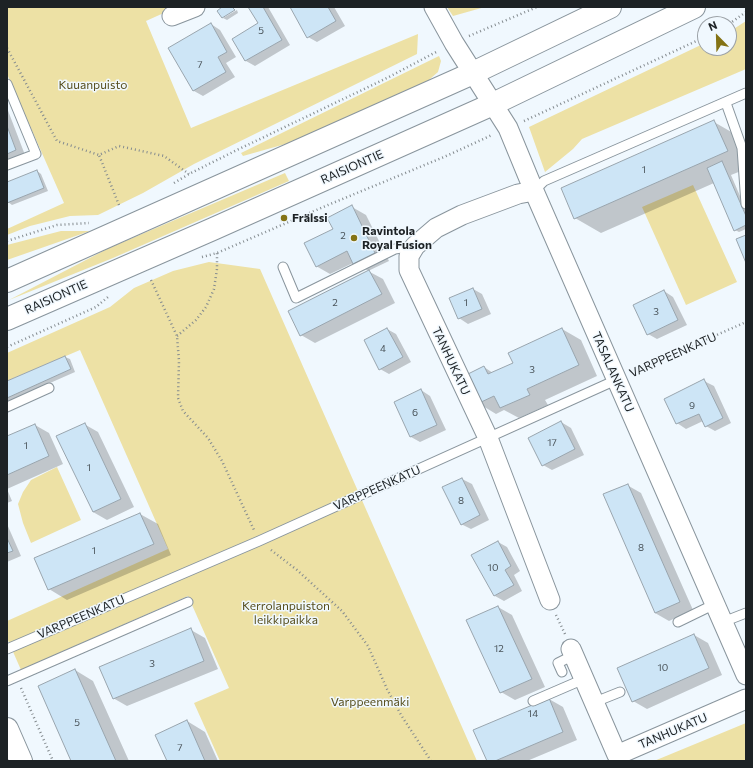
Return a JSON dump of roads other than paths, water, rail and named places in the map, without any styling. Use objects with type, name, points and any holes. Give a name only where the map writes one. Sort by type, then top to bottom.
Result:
[{"type":"main road","points":[[7,281],[474,73],[610,7]]},
{"type":"main road","name":"RAISIONTIE","points":[[7,319],[493,104],[694,7]]},
{"type":"main road","points":[[7,729],[21,761]]},
{"type":"street","points":[[172,16],[195,7]]},
{"type":"street","name":"TASALANKATU","points":[[434,7],[454,43],[508,128],[534,192],[746,675]]},
{"type":"street","points":[[415,246],[436,228],[462,215],[518,194],[534,192]]},
{"type":"street","name":"TANHUKATU","points":[[415,246],[409,256],[409,270],[488,438],[550,600]]},
{"type":"street","name":"TANHUKATU","points":[[573,652],[617,755],[746,699]]},
{"type":"lane","points":[[7,84],[36,154],[7,165]]},
{"type":"lane","points":[[534,192],[544,181],[746,93]]},
{"type":"lane","points":[[726,103],[744,147],[746,204]]},
{"type":"lane","points":[[283,267],[296,298],[395,249],[415,246]]},
{"type":"lane","name":"VARPPEENKATU","points":[[7,649],[259,541],[616,380]]},
{"type":"lane","points":[[7,407],[49,388]]},
{"type":"lane","points":[[7,681],[188,602]]},
{"type":"lane","points":[[678,622],[715,604]]},
{"type":"lane","points":[[723,622],[746,613]]},
{"type":"lane","points":[[562,672],[558,663],[573,652]]},
{"type":"lane","points":[[533,701],[584,679]]},
{"type":"lane","points":[[595,702],[620,692]]},
{"type":"place","name":"Frälssi","points":[[284,218]]},
{"type":"place","name":"Ravintola Royal Fusion","points":[[354,238]]},
{"type":"park label","name":"Kuuanpuisto","points":[[93,85]]},
{"type":"park label","name":"Kerrolanpuiston leikkipaikka","points":[[286,613]]},
{"type":"park label","name":"Varppeenmäki","points":[[370,702]]}]
